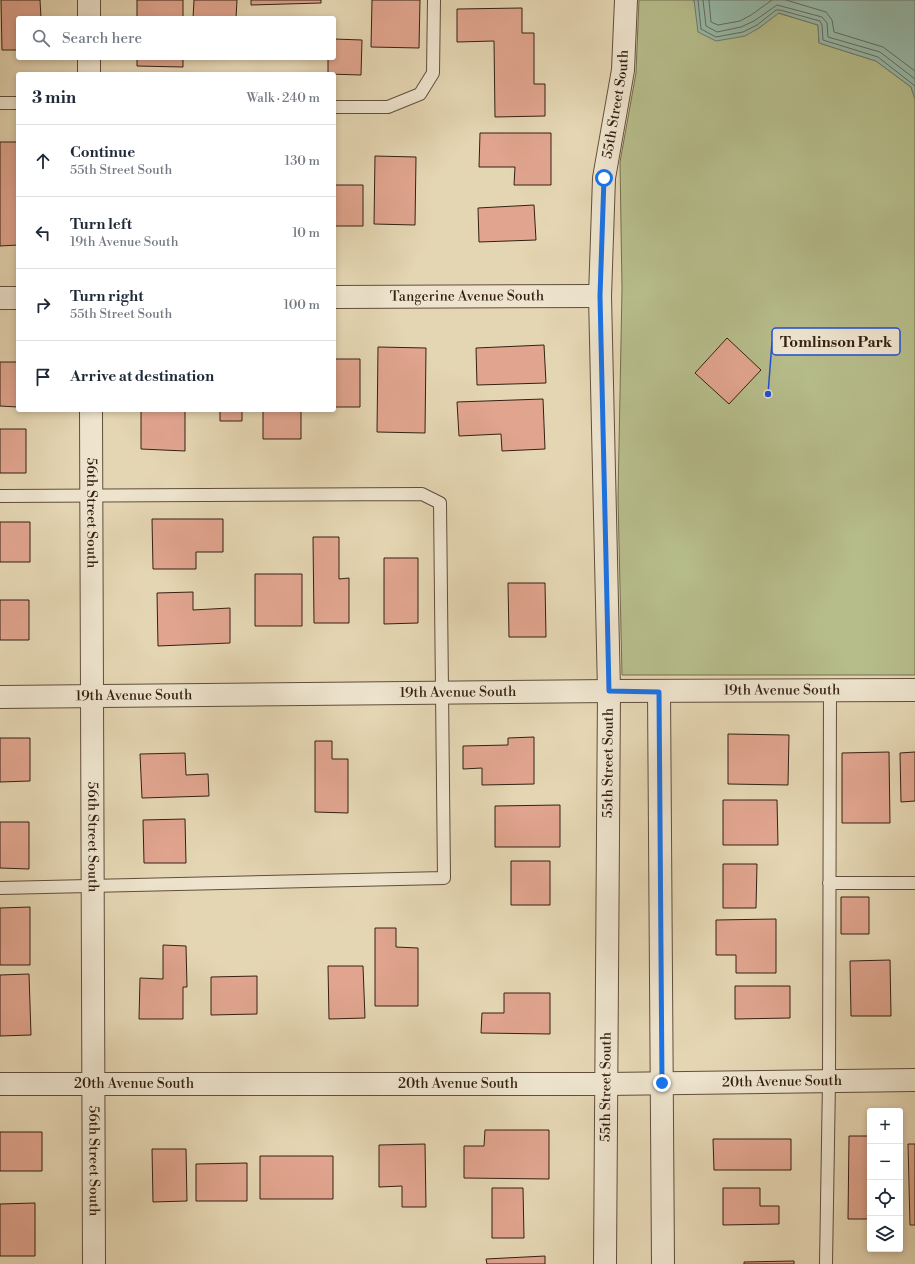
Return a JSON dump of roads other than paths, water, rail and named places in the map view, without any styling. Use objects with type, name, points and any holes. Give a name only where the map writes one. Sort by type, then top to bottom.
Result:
[{"type":"street","points":[[88,0],[89,16]]},
{"type":"street","name":"55th Street South","points":[[605,1264],[609,691],[600,296],[604,178],[623,70],[626,0]]},
{"type":"street","points":[[89,60],[89,72]]},
{"type":"street","name":"Tangerine Avenue South","points":[[336,297],[600,296]]},
{"type":"street","points":[[0,298],[16,298]]},
{"type":"street","name":"56th Street South","points":[[90,412],[94,1264]]},
{"type":"street","name":"19th Avenue South","points":[[0,697],[609,691],[915,690]]},
{"type":"street","points":[[659,692],[663,1264]]},
{"type":"street","name":"20th Avenue South","points":[[0,1084],[607,1084],[915,1080]]},
{"type":"lane","points":[[336,107],[388,107],[420,94],[433,73],[434,0]]},
{"type":"lane","points":[[0,103],[16,103]]},
{"type":"lane","points":[[0,496],[91,494],[422,494],[440,503],[444,878],[0,888]]},
{"type":"lane","points":[[826,1264],[829,1081],[830,691]]},
{"type":"lane","points":[[829,883],[915,883]]},
{"type":"water","points":[[694,0],[915,0],[915,99],[911,87],[876,61],[819,43],[818,25],[779,13],[759,28],[745,36],[716,41],[698,32]]},
{"type":"place","name":"Tomlinson Park","points":[[768,394]]}]
